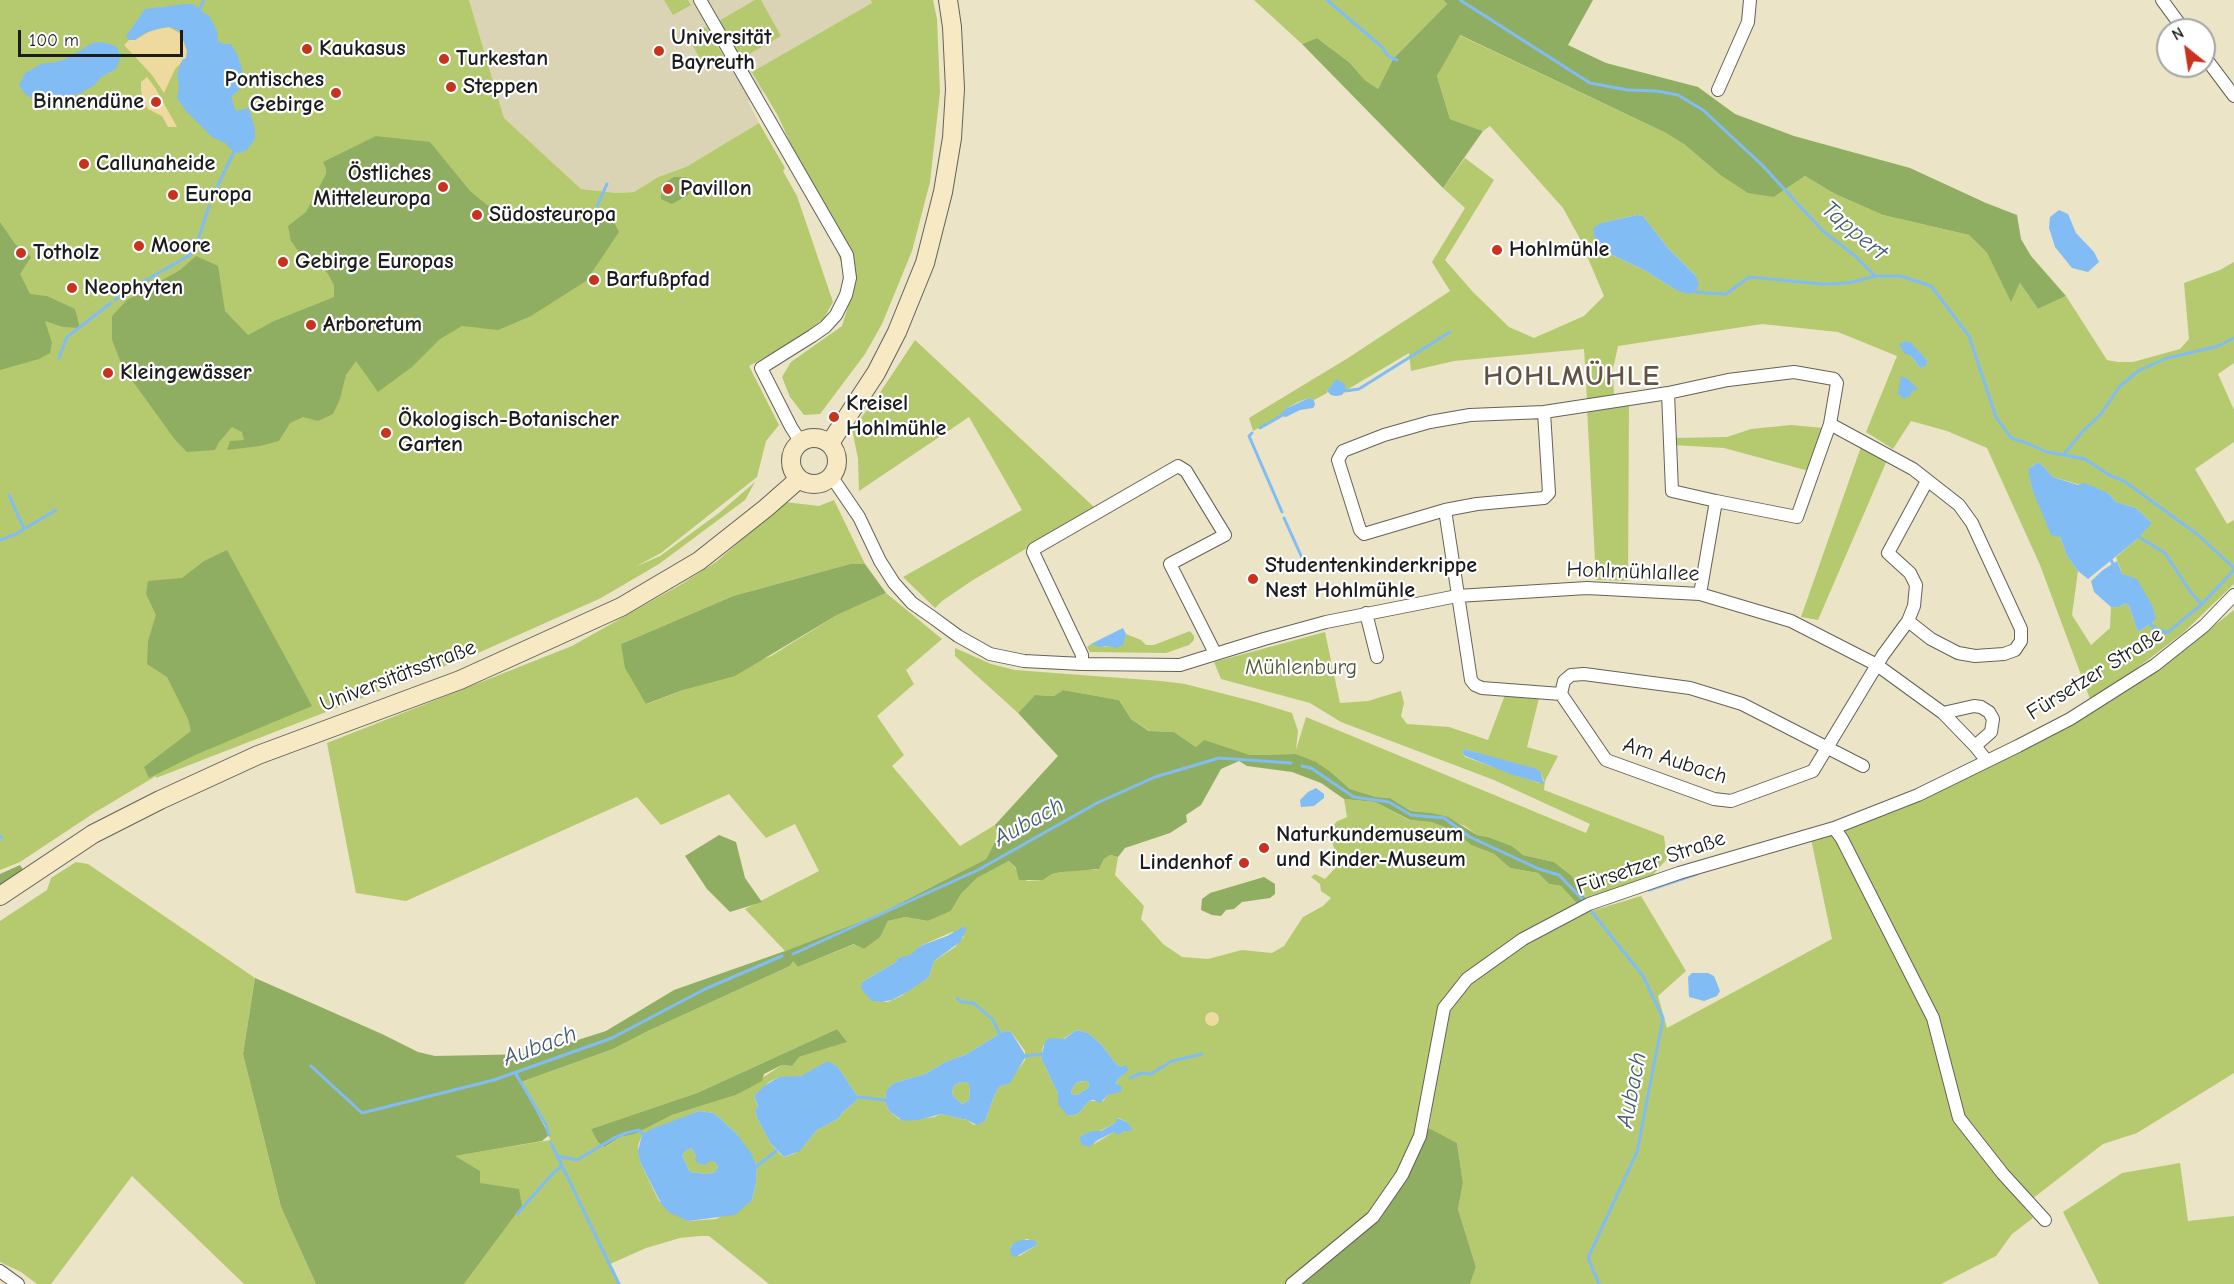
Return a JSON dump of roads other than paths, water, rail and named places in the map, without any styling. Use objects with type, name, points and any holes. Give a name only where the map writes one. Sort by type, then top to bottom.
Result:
[{"type":"main road","points":[[830,443],[876,373],[897,332],[925,262],[943,192],[952,138],[955,89],[952,27],[948,0]]},
{"type":"main road","points":[[812,437],[830,443],[837,456],[835,470],[831,476],[826,481],[812,484],[799,479],[794,473],[790,460],[792,452],[800,441],[812,437]]},
{"type":"main road","name":"Universitätsstraße","points":[[0,896],[93,834],[193,785],[258,755],[460,680],[621,607],[699,561],[799,479]]},
{"type":"street","points":[[700,0],[847,255],[850,278],[846,295],[836,315],[825,327],[761,368],[791,428],[800,441]]},
{"type":"street","points":[[1718,90],[1748,22],[1750,0]]},
{"type":"street","points":[[2162,0],[2175,18]]},
{"type":"street","points":[[2216,72],[2234,96]]},
{"type":"street","points":[[1544,412],[1549,493],[1544,498],[1477,504],[1445,510],[1364,534],[1360,530],[1338,460],[1343,451],[1384,435],[1430,422],[1470,415],[1544,412],[1668,393],[1728,380],[1794,372],[1834,379],[1838,382],[1830,424],[1797,518],[1672,491],[1668,393]]},
{"type":"street","points":[[1830,424],[1913,469],[1959,505],[1972,523],[2021,629],[2021,641],[2015,650],[2004,654],[1975,656],[1958,653],[1930,639],[1908,621],[1914,606],[1916,585],[1910,573],[1888,553],[1927,481]]},
{"type":"street","points":[[1082,664],[1082,655],[1037,560],[1034,549],[1178,466],[1186,471],[1225,535],[1170,564],[1215,654]]},
{"type":"street","name":"Hohlmühlallee","points":[[831,476],[841,487],[859,517],[894,584],[912,603],[958,636],[990,654],[1024,661],[1180,665],[1294,631],[1365,613],[1457,596],[1587,588],[1700,594],[1791,621],[1877,665],[1943,713],[1987,761]]},
{"type":"street","points":[[1700,594],[1716,501]]},
{"type":"street","points":[[1445,510],[1471,680],[1475,685],[1482,688],[1561,694],[1564,681],[1571,675],[1584,674],[1690,688],[1742,704],[1863,766]]},
{"type":"street","name":"Fürsetzer Straße","points":[[1292,1284],[1373,1217],[1402,1175],[1420,1136],[1443,1008],[1467,979],[1523,939],[1589,904],[1688,870],[1834,828],[1918,795],[1987,761],[2070,719],[2155,665],[2204,626],[2234,595]]},
{"type":"street","points":[[1365,613],[1377,657]]},
{"type":"street","name":"Am Aubach","points":[[1561,694],[1606,760],[1714,799],[1731,801],[1802,777],[1813,771],[1877,665],[1908,621]]},
{"type":"street","points":[[1943,713],[1974,706],[1989,712],[1993,719],[1991,732],[1975,746]]},
{"type":"street","points":[[1834,828],[1842,839],[1933,1018],[1959,1118],[2003,1174],[2045,1220]]},
{"type":"street","points":[[0,1271],[18,1284]]},
{"type":"water","points":[[193,4],[210,17],[217,31],[218,41],[231,44],[238,56],[246,83],[231,97],[236,111],[249,108],[255,129],[255,139],[247,150],[240,153],[234,152],[225,143],[212,137],[186,111],[177,98],[179,87],[177,74],[182,60],[186,58],[187,51],[181,34],[169,27],[145,33],[135,40],[129,40],[126,36],[145,9]]},
{"type":"water","points":[[103,42],[117,47],[121,57],[116,69],[101,77],[95,85],[81,93],[64,97],[50,106],[40,104],[24,93],[19,85],[25,73],[41,64],[66,59],[92,43]]},
{"type":"water","points":[[2059,210],[2068,214],[2076,233],[2094,252],[2099,262],[2088,272],[2072,268],[2055,247],[2049,228],[2050,217]]},
{"type":"water","points":[[1637,215],[1643,216],[1668,248],[1696,276],[1699,284],[1696,292],[1688,294],[1676,290],[1644,270],[1604,251],[1595,238],[1593,228],[1601,223]]},
{"type":"water","points":[[1906,341],[1911,343],[1927,360],[1926,366],[1920,368],[1911,356],[1904,353],[1899,344]]},
{"type":"water","points":[[1901,376],[1908,379],[1918,389],[1912,391],[1910,396],[1904,399],[1898,394]]},
{"type":"water","points":[[1336,379],[1345,384],[1345,391],[1342,395],[1331,395],[1327,391]]},
{"type":"water","points":[[1309,398],[1314,400],[1313,408],[1300,410],[1286,417],[1281,416],[1287,408]]},
{"type":"water","points":[[2039,462],[2053,477],[2078,485],[2085,483],[2108,493],[2116,502],[2136,508],[2152,523],[2135,541],[2088,579],[2078,571],[2067,556],[2060,537],[2051,535],[2032,489],[2029,474],[2029,468]]},
{"type":"water","points":[[2117,561],[2122,574],[2137,579],[2153,607],[2156,620],[2138,632],[2129,606],[2125,603],[2120,607],[2111,607],[2094,592],[2091,581]]},
{"type":"water","points":[[1123,628],[1126,634],[1123,645],[1116,648],[1091,644]]},
{"type":"water","points":[[1464,749],[1537,769],[1541,773],[1544,784],[1513,775],[1465,756],[1462,752]]},
{"type":"water","points":[[1316,788],[1324,794],[1324,798],[1314,806],[1301,807],[1300,800]]},
{"type":"water","points":[[963,927],[967,928],[960,942],[934,961],[929,977],[909,991],[892,1000],[881,1002],[872,1001],[861,989],[862,982],[896,962],[898,958],[910,955],[920,946]]},
{"type":"water","points":[[1692,973],[1708,973],[1714,976],[1720,991],[1717,996],[1704,1001],[1689,997],[1688,977]]},
{"type":"water","points":[[1076,1030],[1088,1033],[1101,1044],[1117,1065],[1122,1067],[1126,1065],[1129,1070],[1118,1079],[1116,1084],[1121,1086],[1120,1092],[1108,1095],[1100,1103],[1094,1100],[1089,1101],[1078,1114],[1068,1116],[1058,1104],[1058,1094],[1041,1058],[1045,1042],[1050,1038],[1064,1039]],"holes":[[[1087,1081],[1088,1088],[1077,1095],[1072,1094],[1071,1091],[1076,1083]]]},
{"type":"water","points":[[1004,1031],[1011,1032],[1026,1056],[1010,1083],[999,1087],[985,1121],[977,1125],[967,1120],[941,1114],[919,1120],[903,1121],[889,1111],[885,1102],[886,1092],[894,1083],[925,1074],[947,1061],[965,1055]],"holes":[[[960,1082],[968,1083],[969,1100],[962,1104],[952,1092],[954,1086]]]},
{"type":"water","points":[[828,1061],[838,1067],[858,1097],[838,1119],[817,1130],[800,1151],[784,1157],[771,1144],[757,1118],[755,1111],[758,1106],[754,1096],[764,1086],[779,1077],[801,1076]]},
{"type":"water","points":[[699,1111],[714,1113],[736,1133],[751,1153],[757,1166],[752,1200],[735,1215],[688,1221],[670,1213],[662,1205],[640,1162],[638,1151],[642,1135],[649,1130]],"holes":[[[692,1148],[696,1157],[695,1161],[700,1164],[715,1162],[718,1167],[715,1172],[707,1174],[690,1172],[682,1155]]]},
{"type":"water","points":[[1117,1118],[1127,1122],[1133,1130],[1118,1135],[1114,1132],[1089,1147],[1082,1145],[1079,1138],[1081,1136],[1091,1131],[1101,1131],[1115,1123]]},
{"type":"water","points":[[1021,1240],[1036,1241],[1037,1245],[1015,1257],[1012,1256],[1010,1249],[1012,1244]]},
{"type":"waterway","points":[[200,9],[204,0]]},
{"type":"waterway","points":[[1327,0],[1382,47],[1388,56],[1397,60]]},
{"type":"waterway","name":"Tappert","points":[[1460,0],[1590,83],[1628,90],[1657,91],[1678,95],[1703,110],[1762,165],[1823,231],[1854,255],[1875,276]]},
{"type":"waterway","points":[[211,199],[234,152]]},
{"type":"waterway","points":[[597,206],[607,184]]},
{"type":"waterway","points":[[115,300],[190,255],[199,237],[209,206]]},
{"type":"waterway","name":"Tappert","points":[[1696,292],[1726,294],[1749,277],[1822,284],[1849,283],[1875,276],[1901,276],[1931,286],[1969,336],[1996,417],[2011,438],[2047,452],[2085,459],[2109,475],[2124,481],[2197,534],[2234,568]]},
{"type":"waterway","points":[[59,358],[67,337],[111,303]]},
{"type":"waterway","points":[[1345,391],[1359,389],[1450,332]]},
{"type":"waterway","points":[[2064,454],[2101,414],[2119,387],[2138,371],[2164,359],[2218,346],[2234,338]]},
{"type":"waterway","points":[[1260,428],[1281,416]]},
{"type":"waterway","points":[[1252,433],[1249,436],[1282,512]]},
{"type":"waterway","points":[[0,540],[24,529],[9,495]]},
{"type":"waterway","points":[[24,529],[56,510]]},
{"type":"waterway","points":[[1284,518],[1303,560]]},
{"type":"waterway","name":"Tappert","points":[[2139,537],[2165,553],[2192,594],[2202,604],[2234,570]]},
{"type":"waterway","points":[[2111,560],[2113,564]]},
{"type":"waterway","points":[[2150,624],[2167,633],[2202,604]]},
{"type":"waterway","name":"Aubach","points":[[793,954],[978,870],[1097,803],[1155,777],[1219,758],[1291,763]]},
{"type":"waterway","name":"Aubach","points":[[1302,766],[1311,768],[1354,797],[1389,802],[1411,815],[1444,818],[1470,837],[1539,869],[1559,875],[1584,901]]},
{"type":"waterway","points":[[1649,890],[1697,874]]},
{"type":"waterway","name":"Aubach","points":[[1592,912],[1643,976],[1663,1018],[1637,1152],[1588,1258],[1599,1284]]},
{"type":"waterway","name":"Aubach","points":[[311,1066],[362,1113],[494,1080],[612,1038],[705,989],[782,956]]},
{"type":"waterway","points":[[957,998],[961,1002],[974,1003],[993,1020],[999,1033]]},
{"type":"waterway","points":[[1026,1056],[1042,1054]]},
{"type":"waterway","points":[[1130,1078],[1142,1073],[1151,1074],[1172,1061],[1202,1054]]},
{"type":"waterway","points":[[516,1074],[546,1125],[549,1135]]},
{"type":"waterway","points":[[858,1097],[885,1100]]},
{"type":"waterway","points":[[557,1156],[577,1160],[626,1133],[639,1130],[643,1134]]},
{"type":"waterway","points":[[551,1143],[619,1284]]},
{"type":"waterway","points":[[757,1166],[776,1151]]},
{"type":"waterway","points":[[517,1214],[562,1166]]},
{"type":"place","name":"Kaukasus","points":[[307,49]]},
{"type":"place","name":"Universität Bayreuth","points":[[659,51]]},
{"type":"place","name":"Turkestan","points":[[444,59]]},
{"type":"place","name":"Steppen","points":[[451,87]]},
{"type":"place","name":"Pontisches Gebirge","points":[[336,93]]},
{"type":"place","name":"Binnendüne","points":[[156,102]]},
{"type":"place","name":"Callunaheide","points":[[84,164]]},
{"type":"place","name":"Östliches Mitteleuropa","points":[[443,187]]},
{"type":"place","name":"Pavillon","points":[[668,189]]},
{"type":"place","name":"Europa","points":[[173,195]]},
{"type":"place","name":"Südosteuropa","points":[[477,215]]},
{"type":"place","name":"Moore","points":[[139,246]]},
{"type":"place","name":"Hohlmühle","points":[[1497,250]]},
{"type":"place","name":"Totholz","points":[[21,253]]},
{"type":"place","name":"Gebirge Europas","points":[[283,262]]},
{"type":"place","name":"Barfußpfad","points":[[594,280]]},
{"type":"place","name":"Neophyten","points":[[72,288]]},
{"type":"place","name":"Arboretum","points":[[311,325]]},
{"type":"place","name":"Kleingewässer","points":[[108,373]]},
{"type":"place","name":"Kreisel Hohlmühle","points":[[834,417]]},
{"type":"place","name":"Ökologisch-Botanischer Garten","points":[[386,433]]},
{"type":"place","name":"Studentenkinderkrippe Nest Hohlmühle","points":[[1253,579]]},
{"type":"place","name":"Naturkundemuseum und Kinder-Museum","points":[[1264,848]]},
{"type":"place","name":"Lindenhof","points":[[1244,863]]},
{"type":"district","name":"HOHLMÜHLE","points":[[1572,377]]},
{"type":"park label","name":"Mühlenburg","points":[[1301,668]]}]
